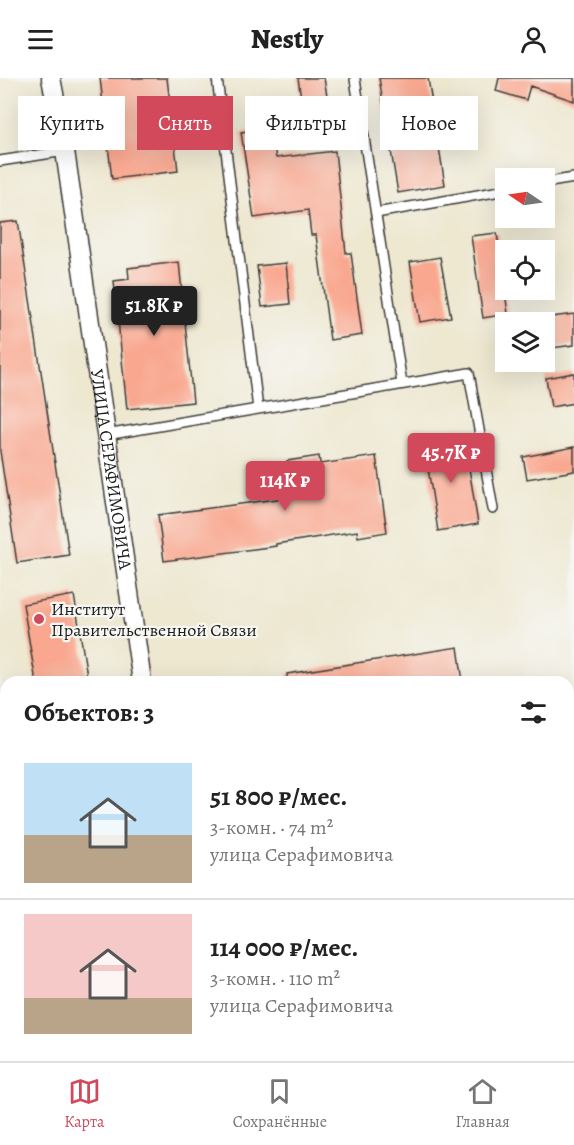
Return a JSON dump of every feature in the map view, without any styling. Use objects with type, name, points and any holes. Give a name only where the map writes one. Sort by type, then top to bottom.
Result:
[{"type":"street","name":"УЛИЦА СЕРАФИМОВИЧА","points":[[51,78],[65,152],[141,676]]},
{"type":"lane","points":[[217,78],[258,409]]},
{"type":"lane","points":[[355,79],[402,384]]},
{"type":"lane","points":[[0,161],[65,152]]},
{"type":"lane","points":[[555,181],[574,178]]},
{"type":"lane","points":[[376,213],[495,192]]},
{"type":"lane","points":[[106,435],[469,373],[492,509]]},
{"type":"building","points":[[100,78],[167,78],[169,96],[137,96],[137,150],[176,150],[178,171],[112,179],[109,150],[125,150],[125,96],[102,96]]},
{"type":"building","points":[[298,78],[324,78],[327,96],[301,96]]},
{"type":"building","points":[[379,78],[428,78],[431,96],[382,96]]},
{"type":"building","points":[[499,78],[574,78],[574,101],[530,86],[526,100],[496,91]]},
{"type":"building","points":[[245,131],[245,150],[275,150],[276,158],[335,151],[346,253],[351,253],[362,335],[330,340],[316,235],[311,235],[308,210],[254,218],[241,132]]},
{"type":"building","points":[[391,150],[439,150],[445,185],[398,193]]},
{"type":"building","points":[[18,221],[69,555],[17,563],[0,451],[0,223]]},
{"type":"building","points":[[497,233],[495,300],[506,300],[508,312],[495,312],[495,316],[483,318],[471,236]]},
{"type":"building","points":[[440,257],[451,317],[420,322],[410,262]]},
{"type":"building","points":[[179,262],[193,402],[127,409],[114,281],[129,279],[128,268]]},
{"type":"building","points":[[286,263],[290,304],[262,307],[257,266]]},
{"type":"building","points":[[574,314],[574,345],[555,348],[555,317]]},
{"type":"building","points":[[574,373],[574,403],[551,407],[546,378]]},
{"type":"building","points":[[464,437],[478,524],[438,531],[424,443]]},
{"type":"building","points":[[574,447],[574,471],[527,479],[523,457]]},
{"type":"building","points":[[319,456],[320,464],[376,456],[387,532],[358,537],[357,531],[276,544],[276,546],[164,561],[158,515],[292,497],[287,461]]},
{"type":"building","points":[[74,595],[87,676],[35,676],[23,604]]},
{"type":"building","points":[[458,647],[462,676],[287,676],[287,674]]},
{"type":"place","name":"Институт Правительственной Связи","points":[[39,619]]}]
